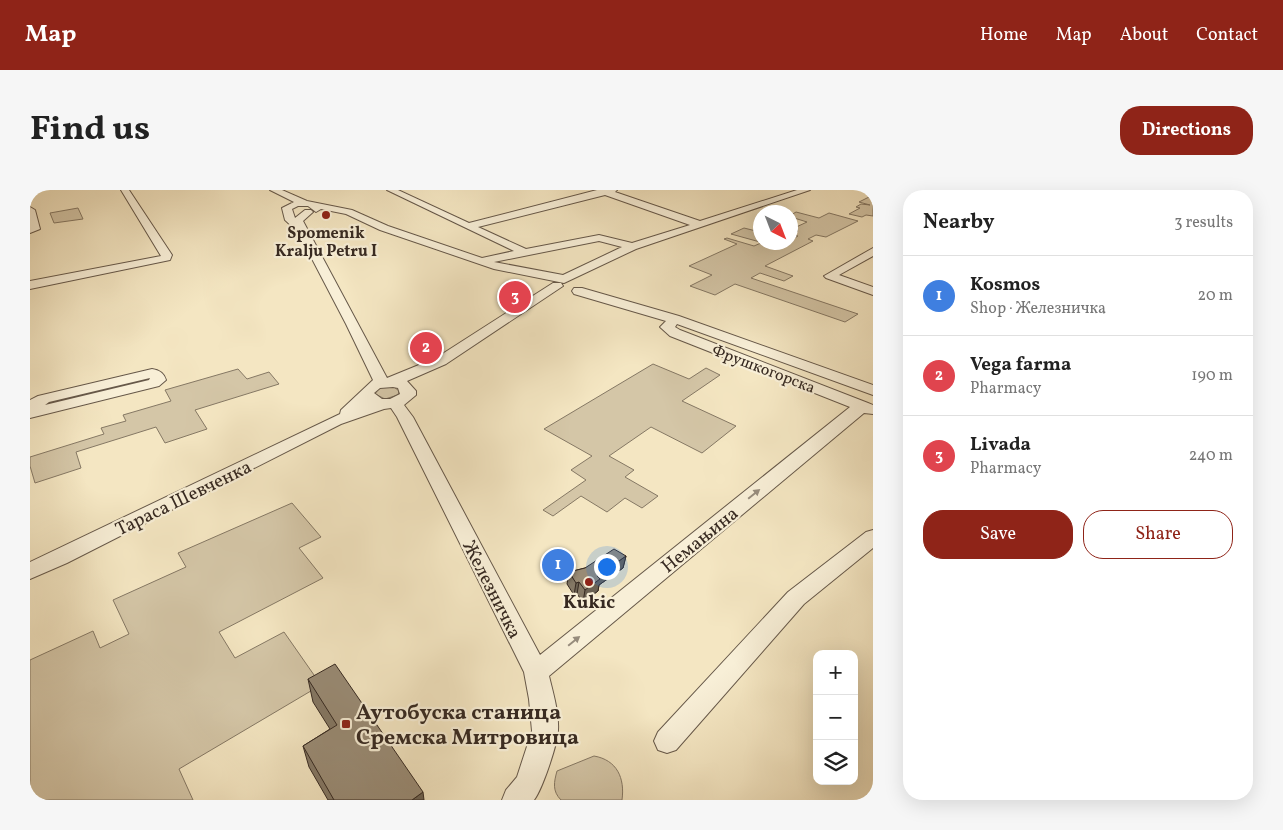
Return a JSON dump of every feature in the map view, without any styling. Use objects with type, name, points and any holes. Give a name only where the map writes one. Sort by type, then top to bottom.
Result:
[{"type":"street","points":[[30,285],[166,258],[167,255],[125,190]]},
{"type":"street","points":[[391,190],[524,252]]},
{"type":"street","points":[[392,392],[530,305],[561,282],[607,258],[632,247],[698,224],[806,190]]},
{"type":"street","points":[[468,226],[607,191],[698,224]]},
{"type":"street","points":[[277,192],[310,207]]},
{"type":"street","name":"Железничка","points":[[277,192],[290,208],[290,220],[302,229],[377,371],[392,392],[536,672],[542,699],[545,731],[522,793]]},
{"type":"street","points":[[302,229],[298,220],[310,207]]},
{"type":"street","points":[[290,208],[310,207],[359,217],[384,228],[522,277],[561,282]]},
{"type":"street","points":[[30,210],[35,229],[30,230]]},
{"type":"street","points":[[481,262],[599,238],[632,247]]},
{"type":"street","points":[[873,251],[830,276],[873,291]]},
{"type":"street","points":[[530,305],[581,288],[589,273],[607,258]]},
{"type":"street","name":"Фрушкогорска","points":[[561,282],[674,320],[873,377]]},
{"type":"street","name":"Фрушкогорска","points":[[629,293],[774,348],[869,402]]},
{"type":"street","name":"Фрушкогорска","points":[[674,320],[667,327],[675,333],[869,402]]},
{"type":"street","points":[[30,406],[44,399],[152,373],[157,376],[158,380],[154,384],[30,413]]},
{"type":"street","name":"Тараса Шевченка","points":[[336,421],[367,394],[372,400],[392,392]]},
{"type":"street","name":"Тараса Шевченка","points":[[30,571],[184,497],[392,392]]},
{"type":"street","name":"Немањина","points":[[536,672],[869,402]]},
{"type":"street","points":[[667,741],[796,598],[873,537]]},
{"type":"shaded area","points":[[873,195],[873,216],[866,215],[862,217],[849,214],[860,208],[856,207],[861,204],[870,205],[859,202]]},
{"type":"shaded area","points":[[78,208],[83,219],[54,223],[50,213]]},
{"type":"shaded area","points":[[798,213],[819,218],[829,213],[858,221],[826,237],[816,235],[808,239],[813,241],[798,249],[798,226],[807,222],[798,219]]},
{"type":"shaded area","points":[[744,228],[753,230],[753,240],[731,234]]},
{"type":"shaded area","points":[[727,238],[753,246],[753,250],[796,250],[765,266],[793,276],[784,281],[760,273],[751,278],[858,314],[845,322],[735,284],[715,295],[690,286],[712,275],[689,266],[737,244],[724,239]]},
{"type":"shaded area","points":[[653,364],[689,379],[706,368],[720,375],[682,401],[736,426],[702,453],[651,427],[609,456],[634,470],[625,477],[658,496],[642,508],[625,498],[607,512],[581,496],[553,516],[543,510],[586,480],[571,470],[592,456],[544,429]]},
{"type":"shaded area","points":[[238,369],[247,379],[269,372],[279,384],[195,410],[207,429],[165,443],[156,427],[76,452],[81,468],[35,483],[30,466],[30,457],[104,434],[101,428],[126,421],[123,415],[171,401],[165,390]]},
{"type":"shaded area","points":[[394,387],[399,391],[398,395],[385,399],[375,394],[379,388]]},
{"type":"shaded area","points":[[292,503],[321,537],[299,548],[323,578],[219,632],[235,658],[284,632],[321,685],[179,769],[193,800],[30,800],[30,660],[93,631],[100,648],[129,634],[113,600],[186,567],[178,553]]},
{"type":"shaded area","points":[[594,756],[608,761],[618,771],[622,784],[622,800],[561,800],[554,786],[557,771]]},
{"type":"building","points":[[614,549],[626,556],[597,576],[600,579],[585,590],[579,582],[576,583],[569,572],[585,568]]},
{"type":"building","name":"Аутобуска станица Сремска Митровица","points":[[335,664],[423,792],[412,800],[334,800],[303,746],[337,725],[308,679]]},
{"type":"place","name":"Spomenik Kralju Petru I","points":[[326,215]]},
{"type":"place","name":"Livada","points":[[515,297]]},
{"type":"place","name":"Vega farma","points":[[426,348]]},
{"type":"place","name":"Kosmos","points":[[558,565]]},
{"type":"place","name":"Kukic","points":[[589,582]]},
{"type":"place","name":"Аутобуска станица Сремска Митровица","points":[[346,724]]}]
